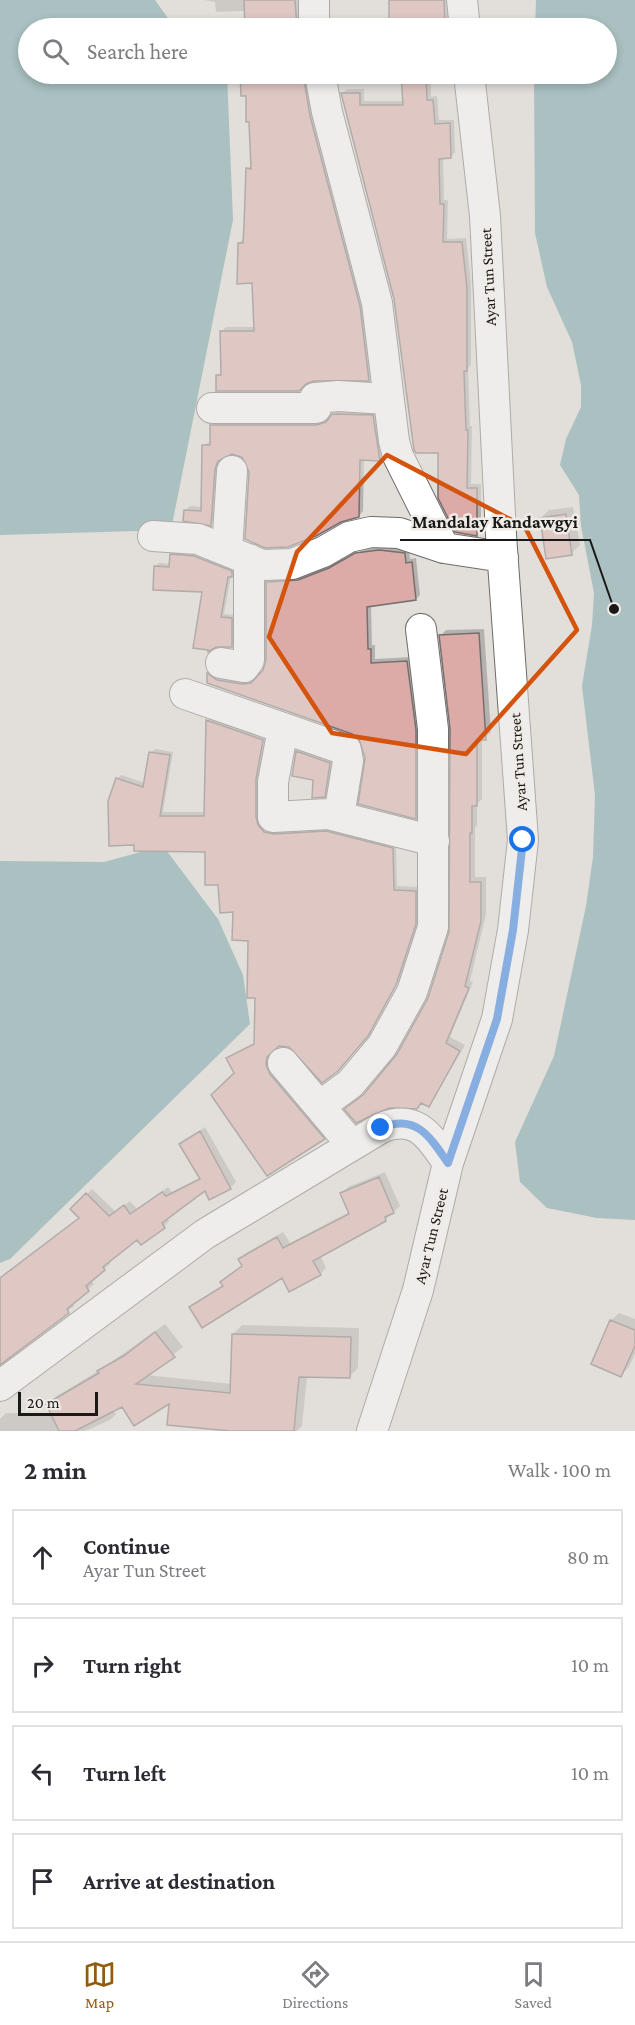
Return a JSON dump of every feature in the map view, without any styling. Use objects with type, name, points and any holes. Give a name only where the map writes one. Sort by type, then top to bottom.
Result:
[{"type":"street","points":[[314,0],[314,18]]},
{"type":"street","points":[[462,0],[464,18]]},
{"type":"street","points":[[322,84],[327,112],[377,303],[387,399],[398,456],[444,548]]},
{"type":"street","name":"Ayar Tun Street","points":[[372,1431],[418,1290],[448,1163],[497,1019],[513,930],[523,840],[503,557],[485,216],[470,84]]},
{"type":"street","points":[[212,408],[316,408],[315,398],[338,396],[387,399]]},
{"type":"street","points":[[220,663],[244,667],[249,660],[232,471]]},
{"type":"street","points":[[153,536],[185,536],[262,565],[292,564],[323,552],[349,537],[371,532],[399,533],[444,548],[503,557]]},
{"type":"street","points":[[321,1105],[350,1084],[382,1046],[412,992],[433,927],[433,729],[421,629]]},
{"type":"street","points":[[185,694],[346,750],[348,760],[339,816]]},
{"type":"street","points":[[284,729],[273,782],[273,817],[328,814],[434,841]]},
{"type":"street","points":[[283,1063],[321,1105],[352,1145]]},
{"type":"street","points":[[0,1386],[205,1234],[381,1128],[402,1122],[425,1131],[448,1163]]},
{"type":"highlighted area","points":[[387,455],[525,527],[577,630],[466,754],[332,733],[269,637],[297,552]]},
{"type":"water","points":[[0,0],[155,0],[168,18],[18,18],[18,84],[227,84],[233,220],[171,530],[0,535]]},
{"type":"water","points":[[536,0],[635,0],[635,1220],[597,1218],[547,1208],[520,1182],[515,1142],[554,1056],[586,906],[593,857],[595,795],[582,686],[592,625],[594,593],[581,526],[579,495],[560,465],[566,439],[581,407],[581,385],[572,342],[547,287],[535,233],[534,84],[617,84],[617,18],[535,18]]},
{"type":"water","points":[[163,846],[218,919],[243,975],[250,1024],[10,1259],[0,1263],[0,861],[104,862]]},
{"type":"building","points":[[244,0],[295,0],[296,18],[245,18]]},
{"type":"building","points":[[389,0],[444,0],[445,18],[389,18]]},
{"type":"building","points":[[240,84],[305,84],[310,116],[360,306],[369,381],[314,381],[306,384],[299,391],[216,391],[216,375],[221,375],[220,331],[254,331],[252,283],[237,284],[238,243],[243,243],[246,168],[251,169],[246,96],[241,96]]},
{"type":"building","points":[[402,84],[426,84],[427,100],[433,100],[435,124],[450,123],[451,158],[439,159],[440,204],[444,204],[443,242],[462,242],[467,288],[467,371],[464,371],[466,430],[468,430],[467,488],[477,488],[477,536],[455,532],[438,498],[438,453],[416,453],[414,450],[394,299],[341,93],[360,93],[360,105],[403,105]]},
{"type":"building","points":[[332,414],[373,415],[380,461],[360,460],[359,517],[341,522],[316,536],[288,547],[265,548],[245,539],[249,472],[242,457],[232,454],[218,461],[215,469],[211,526],[183,521],[184,510],[201,511],[202,445],[210,445],[210,425],[316,425],[326,422]]},
{"type":"building","points":[[566,514],[572,555],[546,559],[540,518]]},
{"type":"building","points":[[379,550],[405,553],[406,563],[412,562],[416,600],[367,607],[368,649],[371,649],[371,663],[407,661],[416,730],[416,819],[358,804],[365,758],[359,739],[352,734],[207,683],[207,673],[217,680],[251,683],[263,670],[266,660],[266,582],[298,580],[329,568],[355,553]]},
{"type":"building","points":[[170,554],[194,556],[232,571],[232,577],[228,577],[221,617],[232,618],[232,647],[216,647],[208,652],[208,650],[193,648],[202,592],[153,590],[154,566],[169,567]]},
{"type":"building","points":[[479,633],[486,740],[477,740],[477,806],[472,806],[470,882],[481,882],[481,921],[465,986],[469,988],[446,1043],[460,1051],[429,1107],[421,1103],[417,1109],[389,1108],[356,1123],[344,1109],[363,1095],[397,1054],[428,998],[449,932],[450,729],[439,635]]},
{"type":"building","points":[[206,720],[263,740],[256,779],[256,817],[258,825],[264,832],[274,834],[326,831],[393,848],[394,890],[416,891],[416,924],[396,985],[368,1036],[338,1071],[322,1083],[289,1047],[279,1046],[267,1057],[266,1065],[270,1074],[325,1139],[267,1176],[211,1095],[234,1073],[226,1058],[254,1044],[255,998],[247,998],[248,941],[232,940],[233,912],[220,913],[218,885],[205,885],[205,852],[134,851],[134,845],[109,846],[108,801],[116,778],[143,787],[149,752],[170,755],[160,816],[204,816]]},
{"type":"building","points":[[296,751],[330,763],[325,797],[312,798],[313,780],[292,776]]},
{"type":"building","points":[[200,1131],[231,1189],[209,1200],[205,1191],[162,1223],[165,1228],[141,1245],[137,1240],[103,1267],[105,1270],[86,1286],[89,1291],[67,1309],[69,1313],[0,1365],[0,1278],[79,1218],[70,1209],[86,1193],[109,1216],[124,1205],[130,1214],[162,1192],[166,1196],[200,1179],[179,1144]]},
{"type":"building","points":[[379,1177],[394,1213],[385,1217],[386,1221],[313,1261],[321,1275],[289,1292],[282,1278],[202,1328],[189,1307],[223,1286],[220,1282],[242,1266],[238,1259],[277,1237],[283,1248],[349,1214],[340,1193]]},
{"type":"building","points":[[610,1320],[635,1330],[635,1346],[621,1377],[591,1364]]},
{"type":"building","points":[[155,1332],[175,1357],[136,1384],[230,1393],[232,1334],[351,1337],[350,1378],[299,1377],[294,1431],[230,1431],[167,1425],[169,1404],[134,1426],[122,1407],[75,1431],[59,1431],[46,1404],[99,1373],[97,1371],[125,1355]]},
{"type":"place","name":"Mandalay Kandawgyi","points":[[614,609]]},
{"type":"route","points":[[381,1128],[402,1122],[425,1131],[448,1163],[497,1019],[513,930],[523,840]]}]
